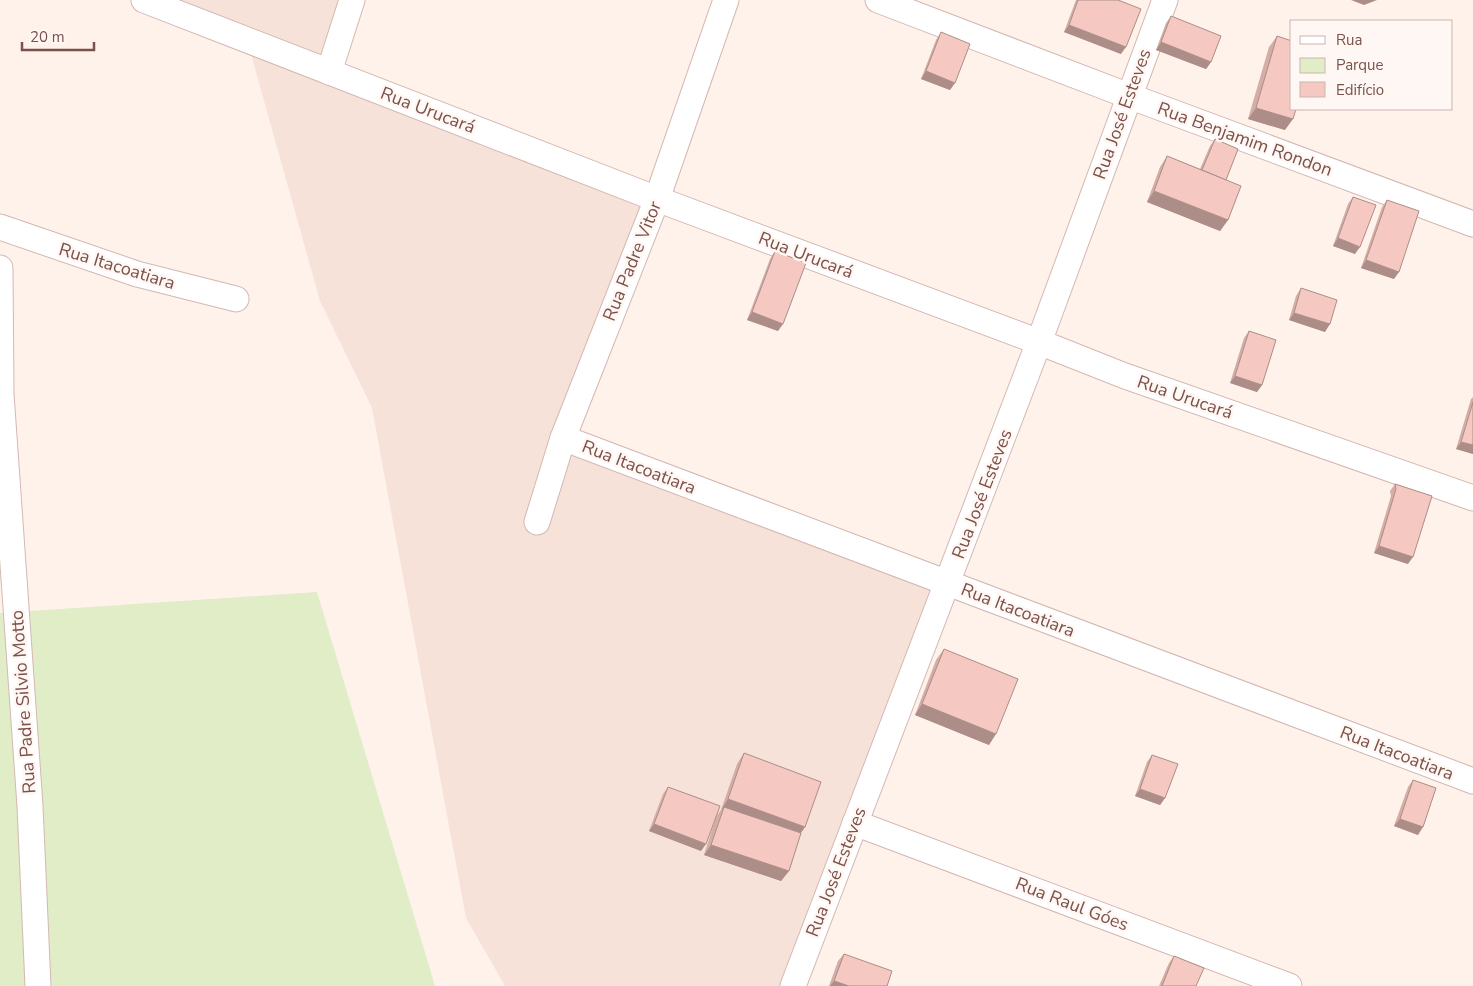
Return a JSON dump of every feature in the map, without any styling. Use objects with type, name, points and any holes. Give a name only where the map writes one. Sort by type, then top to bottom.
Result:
[{"type":"street","name":"Rua Urucará","points":[[144,0],[657,199],[1039,342],[1124,376],[1473,498]]},
{"type":"street","points":[[329,72],[352,0]]},
{"type":"street","name":"Rua Padre Vitor","points":[[537,522],[564,438],[593,358],[657,199],[726,0]]},
{"type":"street","name":"Rua Benjamim Rondon","points":[[878,0],[1128,96],[1473,224]]},
{"type":"street","name":"Rua José Esteves","points":[[793,986],[1039,342],[1128,96],[1165,0]]},
{"type":"street","name":"Rua Itacoatiara","points":[[0,227],[138,274],[236,300]]},
{"type":"street","name":"Rua Padre Silvio Motto","points":[[0,268],[0,394],[9,627],[30,806],[38,986]]},
{"type":"street","name":"Rua Itacoatiara","points":[[564,438],[1473,782]]},
{"type":"street","name":"Rua Raul Góes","points":[[855,822],[1289,986]]},
{"type":"shaded area","points":[[129,0],[349,0],[323,75],[660,208],[569,444],[955,584],[801,986],[505,986],[466,918],[372,408],[320,301],[249,47]]},
{"type":"green space","points":[[317,592],[435,986],[0,986],[0,613]]},
{"type":"building","points":[[1078,0],[1118,0],[1141,9],[1126,47],[1069,25]]},
{"type":"building","points":[[1171,16],[1221,36],[1211,62],[1161,42]]},
{"type":"building","points":[[941,32],[970,44],[955,83],[926,71]]},
{"type":"building","points":[[1277,36],[1290,40],[1290,110],[1296,110],[1293,119],[1256,108]]},
{"type":"building","points":[[1215,139],[1238,149],[1226,180],[1202,170]]},
{"type":"building","points":[[1167,156],[1241,186],[1228,220],[1154,191]]},
{"type":"building","points":[[1353,197],[1376,205],[1360,247],[1338,238]]},
{"type":"building","points":[[1387,200],[1419,211],[1399,272],[1366,260]]},
{"type":"building","points":[[775,251],[806,263],[783,324],[752,312]]},
{"type":"building","points":[[1301,288],[1337,300],[1330,324],[1294,313]]},
{"type":"building","points":[[1249,331],[1276,340],[1262,385],[1235,376]]},
{"type":"building","points":[[1473,402],[1473,445],[1461,442]]},
{"type":"building","points":[[1395,484],[1432,496],[1413,557],[1379,546],[1396,489]]},
{"type":"building","points":[[944,649],[1018,679],[996,734],[922,704]]},
{"type":"building","points":[[744,753],[821,782],[805,827],[728,799]]},
{"type":"building","points":[[1152,755],[1178,764],[1165,798],[1140,789]]},
{"type":"building","points":[[1413,780],[1436,788],[1423,827],[1400,819]]},
{"type":"building","points":[[668,787],[720,806],[706,844],[654,824]]},
{"type":"building","points":[[724,807],[801,833],[789,871],[711,845]]},
{"type":"building","points":[[844,954],[892,971],[887,986],[849,986],[834,981]]},
{"type":"building","points":[[1174,956],[1204,968],[1196,986],[1162,986]]}]
